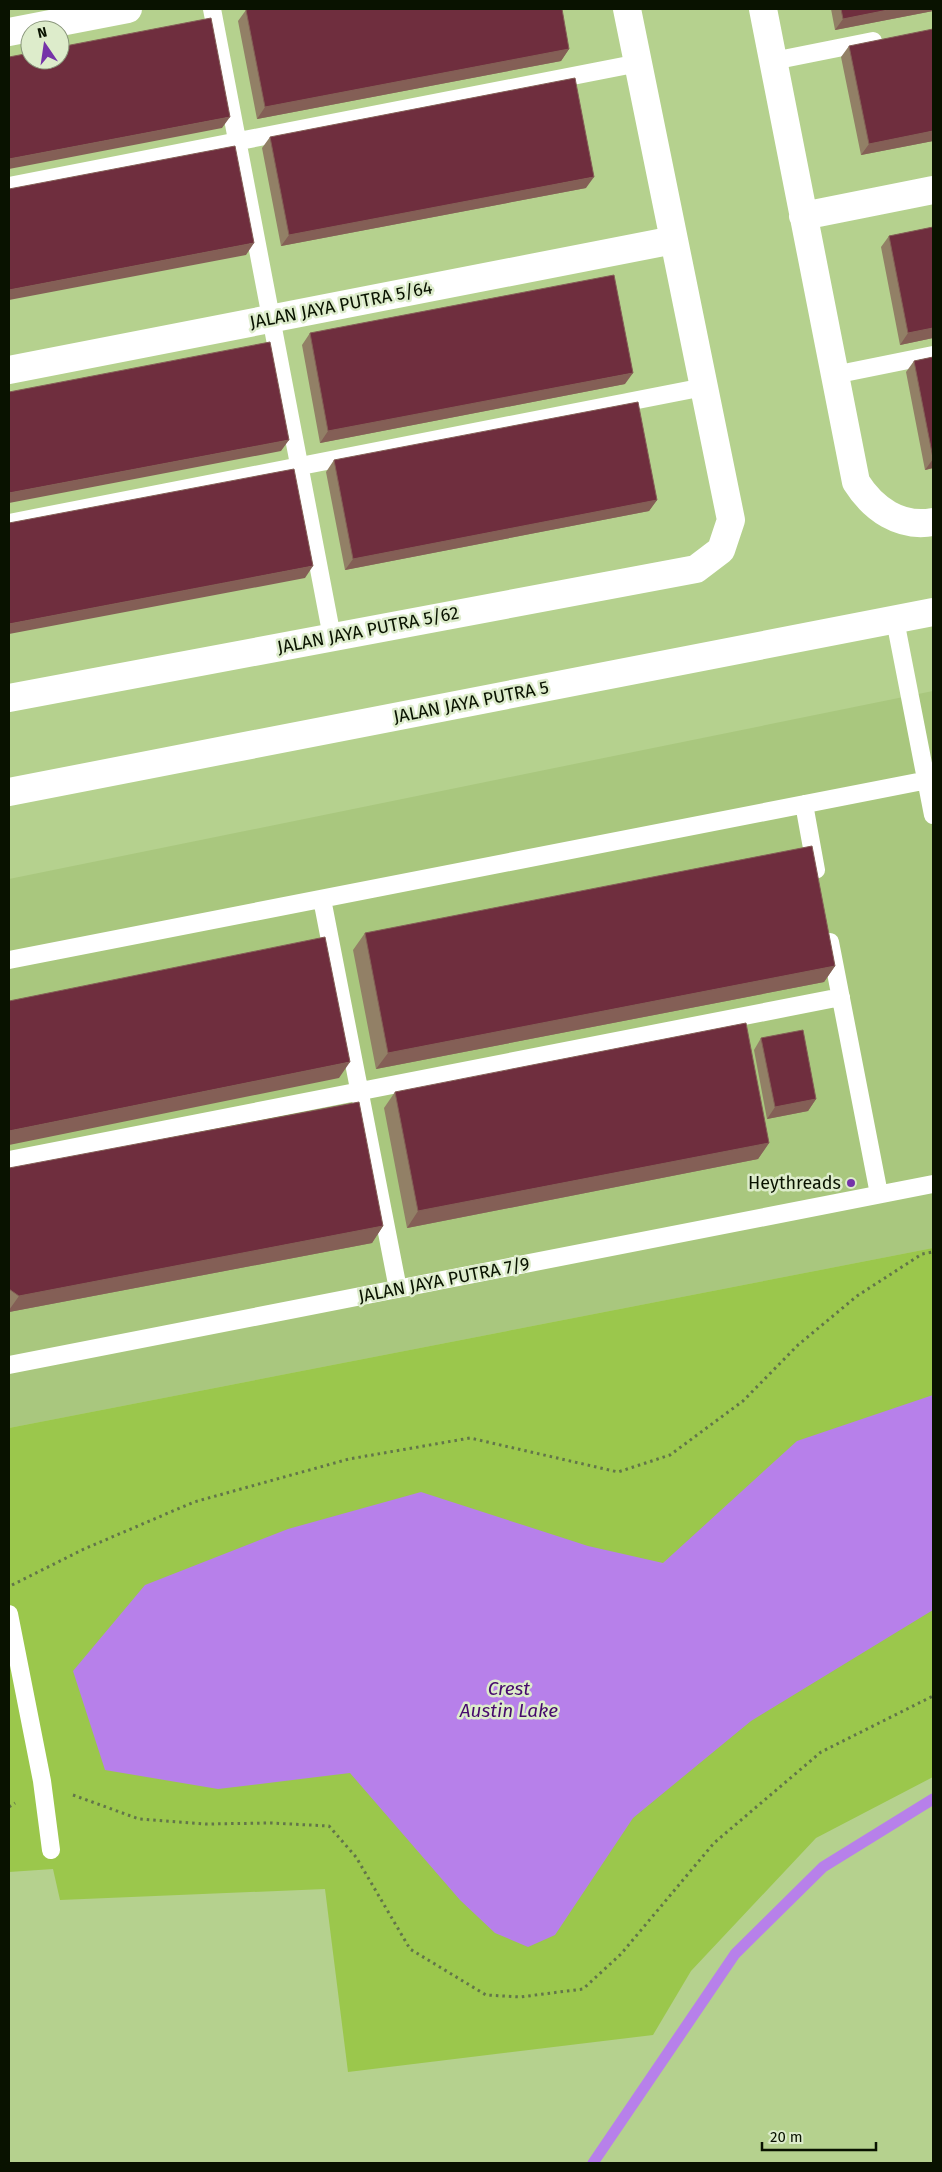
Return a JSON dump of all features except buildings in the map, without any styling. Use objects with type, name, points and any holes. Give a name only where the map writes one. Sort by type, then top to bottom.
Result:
[{"type":"street","points":[[9,32],[128,9]]},
{"type":"street","points":[[627,9],[704,387]]},
{"type":"street","points":[[762,9],[856,482],[864,494],[878,508],[895,519],[911,523],[933,522]]},
{"type":"street","points":[[803,216],[933,190]]},
{"type":"street","name":"JALAN JAYA PUTRA 5/64","points":[[9,370],[674,240]]},
{"type":"street","name":"JALAN JAYA PUTRA 5/62","points":[[9,698],[696,569],[721,550],[732,520],[704,387]]},
{"type":"street","name":"JALAN JAYA PUTRA 5","points":[[9,792],[933,612]]},
{"type":"lane","points":[[212,9],[332,637]]},
{"type":"lane","points":[[773,61],[886,38]]},
{"type":"lane","points":[[9,186],[639,63]]},
{"type":"lane","points":[[834,375],[933,355]]},
{"type":"lane","points":[[9,523],[704,387]]},
{"type":"lane","points":[[895,620],[930,780],[933,815]]},
{"type":"lane","points":[[9,960],[930,780]]},
{"type":"lane","points":[[804,804],[820,891]]},
{"type":"lane","points":[[322,899],[398,1289]]},
{"type":"lane","points":[[828,930],[879,1194]]},
{"type":"lane","points":[[9,1160],[841,997]]},
{"type":"lane","name":"JALAN JAYA PUTRA 7/9","points":[[9,1365],[933,1184]]},
{"type":"lane","points":[[9,1614],[42,1781],[51,1850]]},
{"type":"path","points":[[9,1586],[84,1549],[194,1502],[350,1458],[470,1438],[618,1472],[670,1455],[743,1400],[798,1345],[858,1296],[922,1254],[933,1252]]},
{"type":"path","points":[[9,1807],[42,1781],[76,1796],[139,1819],[206,1824],[271,1823],[329,1826],[356,1857],[410,1949],[486,1995],[520,1997],[583,1988],[621,1954],[714,1843],[821,1752],[933,1696]]},
{"type":"shaded area","points":[[933,691],[933,1248],[9,1428],[9,879]]},
{"type":"shaded area","points":[[933,1248],[933,1777],[816,1838],[691,1971],[653,2035],[348,2072],[325,1889],[60,1900],[53,1869],[9,1872],[9,1428]]},
{"type":"water","name":"Crest Austin Lake","points":[[933,1395],[933,1610],[751,1721],[633,1818],[555,1935],[528,1947],[495,1933],[460,1900],[350,1773],[218,1789],[105,1770],[73,1671],[145,1585],[288,1529],[421,1492],[588,1546],[663,1563],[797,1441]]},
{"type":"waterway","points":[[593,2163],[735,1954],[823,1867],[933,1799]]},
{"type":"place","name":"Heythreads","points":[[851,1183]]}]
